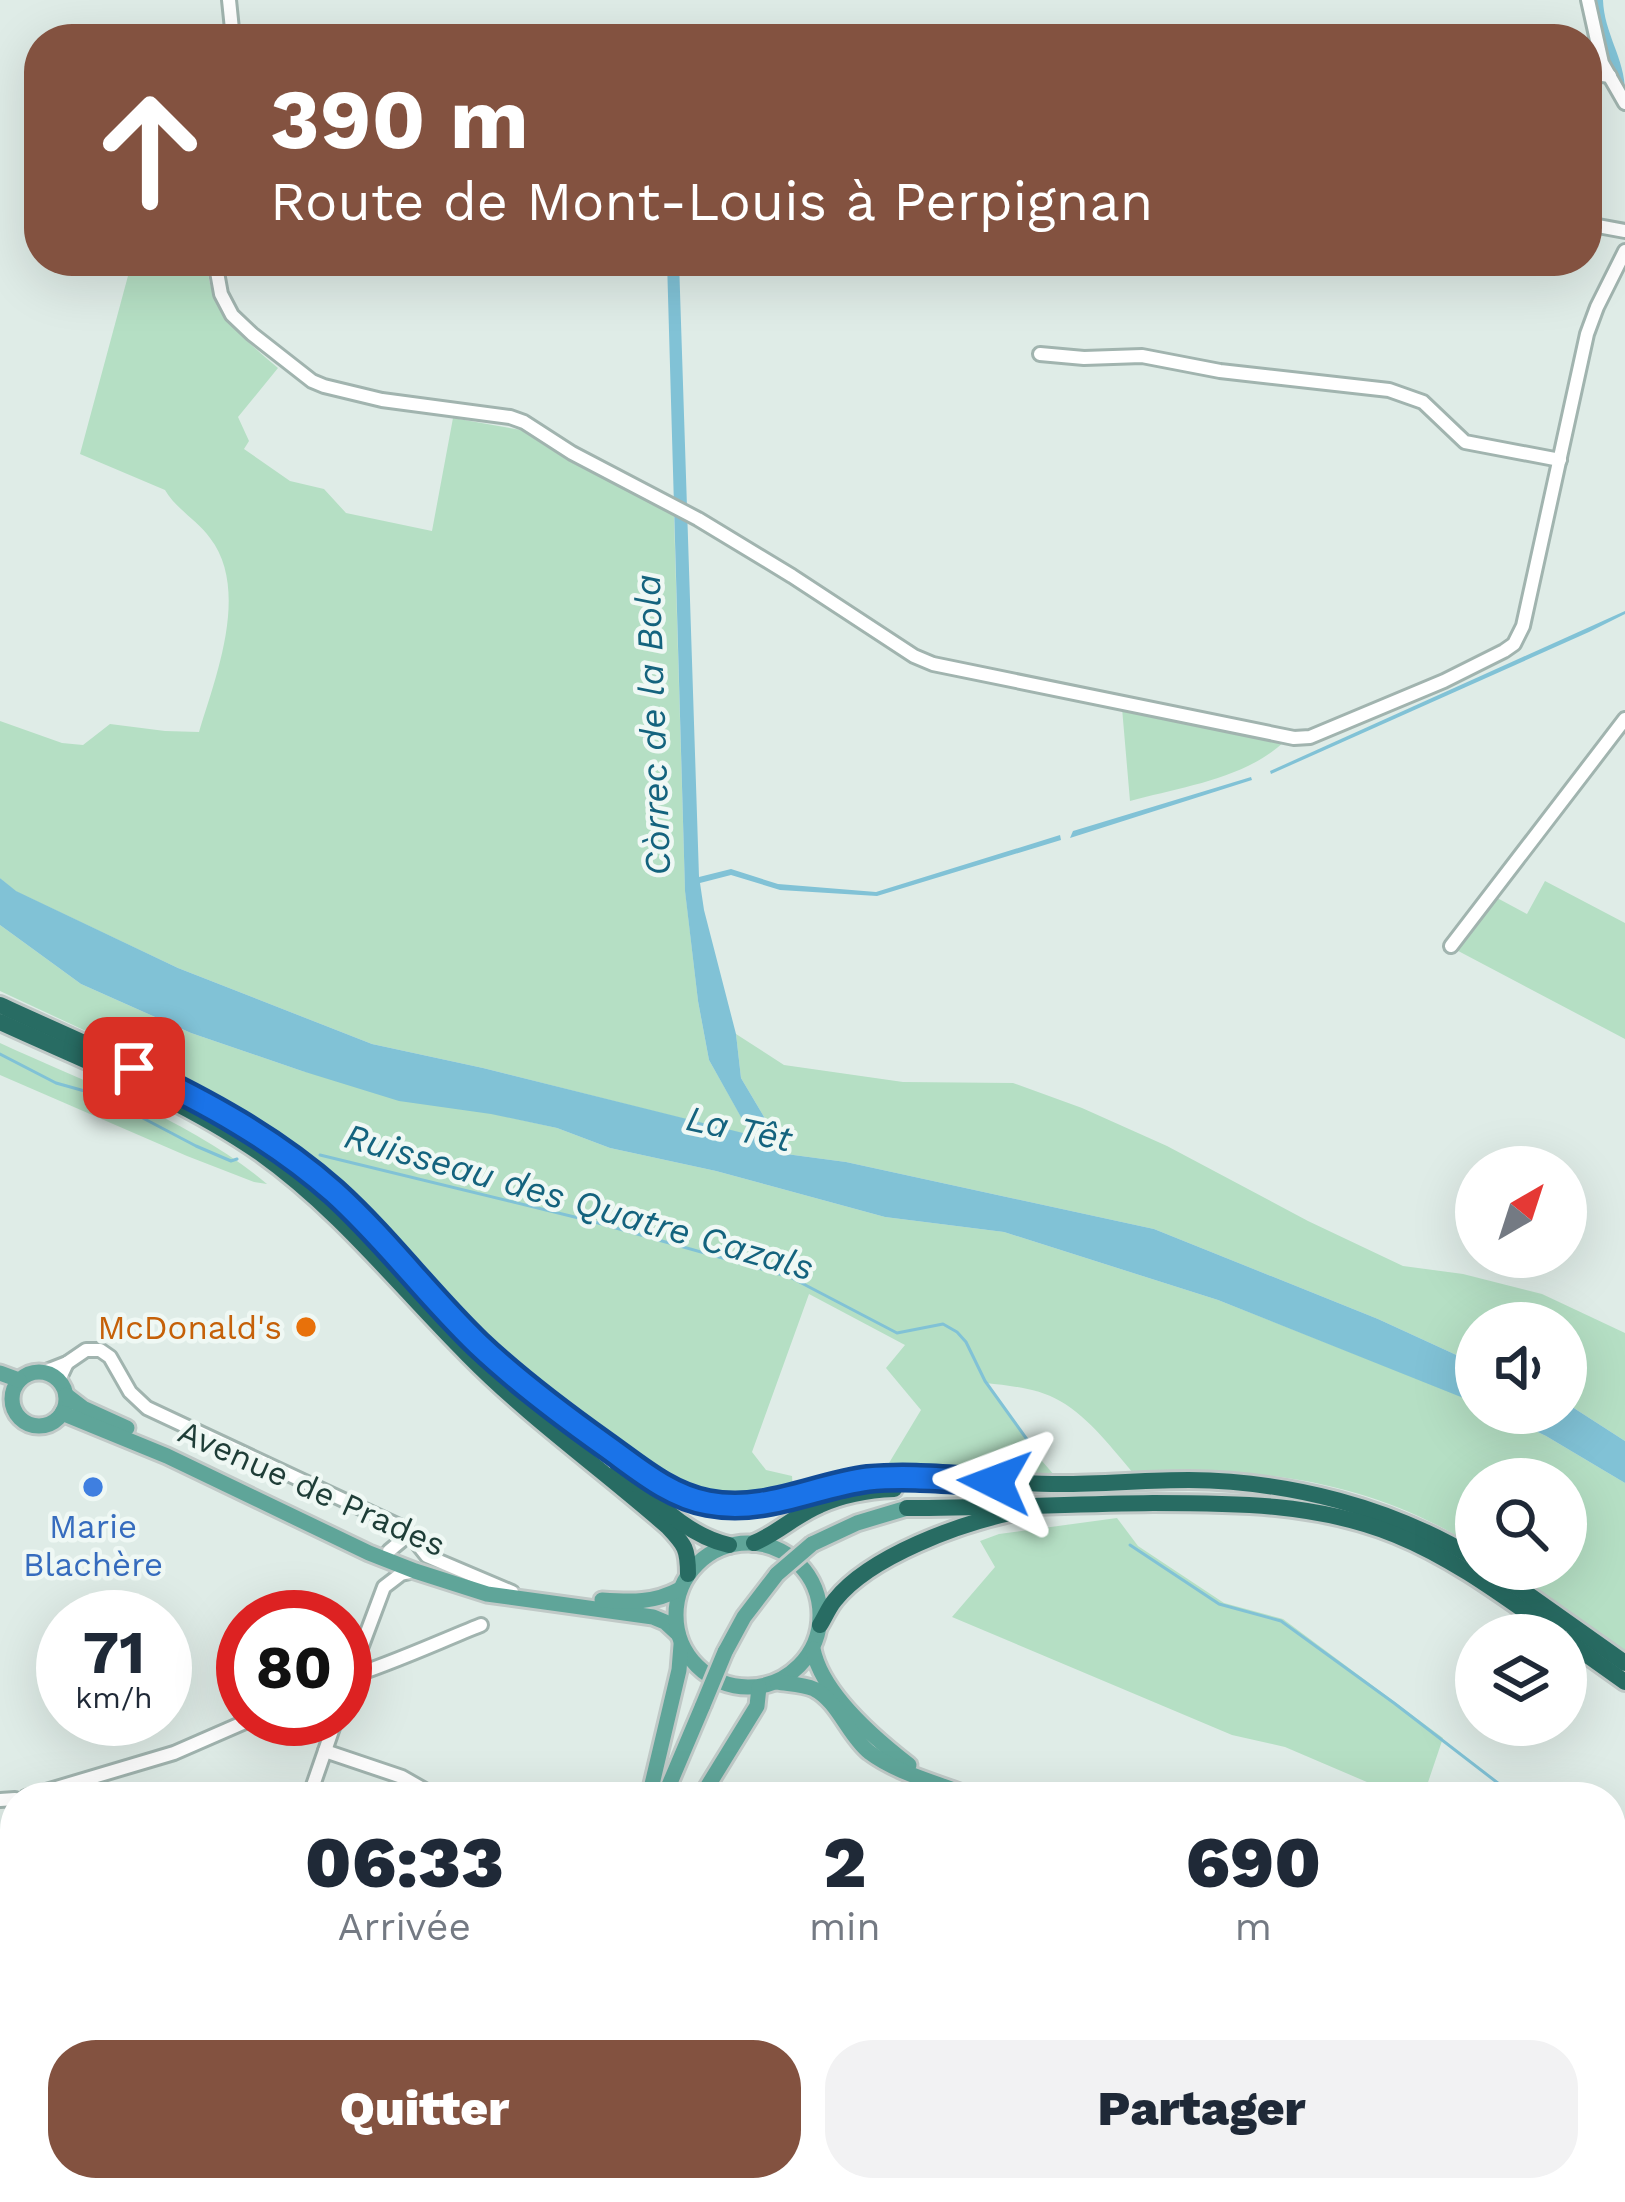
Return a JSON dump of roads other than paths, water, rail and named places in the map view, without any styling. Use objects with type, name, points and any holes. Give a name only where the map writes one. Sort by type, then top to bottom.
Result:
[{"type":"highway","points":[[0,1005],[169,1084],[270,1142],[337,1196],[504,1374],[630,1486],[684,1544],[688,1556],[684,1581]]},
{"type":"highway","points":[[0,1022],[165,1099],[258,1152],[314,1194],[356,1234],[506,1393],[690,1530],[729,1545]]},
{"type":"highway","points":[[478,1343],[537,1395],[648,1477],[705,1503],[771,1504],[866,1480],[1061,1484],[1192,1480],[1255,1484],[1324,1498],[1408,1523],[1455,1548]]},
{"type":"highway","points":[[754,1543],[819,1505],[880,1490],[1004,1492],[1255,1484]]},
{"type":"highway","points":[[907,1508],[935,1500],[1152,1492],[1268,1491],[1324,1498]]},
{"type":"highway","points":[[907,1508],[1230,1502],[1301,1508],[1392,1533],[1463,1569],[1528,1614]]},
{"type":"highway","points":[[820,1625],[835,1599],[856,1581],[937,1534],[970,1522],[1014,1513],[1194,1503]]},
{"type":"highway","points":[[1522,1590],[1625,1663]]},
{"type":"highway","points":[[1587,1655],[1625,1682]]},
{"type":"main road","points":[[35,1372],[56,1382],[62,1413],[52,1422],[38,1426],[21,1419],[6,1398],[20,1380],[35,1372]]},
{"type":"main road","points":[[0,1373],[20,1380]]},
{"type":"main road","name":"Avenue de Prades","points":[[56,1382],[83,1408],[436,1569],[512,1592],[633,1602],[656,1600],[684,1581]]},
{"type":"main road","name":"Avenue de Prades","points":[[62,1413],[167,1456],[415,1571],[487,1594],[653,1617],[680,1638]]},
{"type":"main road","points":[[670,1782],[725,1652],[776,1574],[812,1544],[857,1522],[907,1508]]},
{"type":"main road","points":[[654,1782],[680,1670],[676,1611],[684,1581],[714,1551],[754,1543],[777,1548],[805,1570],[816,1590],[820,1625],[813,1649],[791,1675],[777,1682],[759,1687],[733,1685],[708,1675],[688,1656],[680,1638]]},
{"type":"main road","points":[[813,1649],[824,1681],[839,1699],[905,1763],[930,1779]]},
{"type":"main road","points":[[777,1682],[811,1688],[825,1697],[870,1752],[937,1782]]},
{"type":"main road","points":[[709,1782],[757,1706],[759,1687]]},
{"type":"street","points":[[1602,63],[1625,103]]},
{"type":"street","points":[[1602,75],[1610,76]]},
{"type":"street","points":[[218,276],[232,315],[312,381],[382,400],[524,422],[572,453],[698,519],[900,649],[933,664],[1281,737],[1310,737],[1444,680],[1514,644],[1523,626],[1587,334],[1625,251]]},
{"type":"street","points":[[1040,353],[1084,358],[1142,356],[1389,390],[1423,402],[1465,442],[1560,460]]},
{"type":"street","points":[[1451,946],[1625,719]]},
{"type":"street","points":[[56,1382],[67,1363],[86,1350],[100,1350],[147,1408],[399,1526],[428,1556],[512,1592]]},
{"type":"street","points":[[389,1551],[401,1541],[399,1526]]},
{"type":"street","points":[[370,1552],[384,1587]]},
{"type":"street","points":[[372,1620],[384,1587],[401,1574],[415,1571]]},
{"type":"street","points":[[372,1671],[481,1625]]},
{"type":"street","points":[[372,1653],[393,1660]]},
{"type":"street","points":[[76,1782],[174,1753],[216,1735]]},
{"type":"street","points":[[314,1782],[327,1746]]},
{"type":"street","points":[[325,1751],[411,1782]]},
{"type":"water","points":[[1594,0],[1603,0],[1625,91],[1609,58]]},
{"type":"water","name":"La Têt","points":[[667,276],[679,276],[699,877],[731,869],[778,884],[876,892],[1060,835],[1061,840],[877,896],[780,890],[731,875],[700,883],[736,1034],[741,1078],[786,1154],[846,1162],[1154,1229],[1455,1354],[1455,1395],[1218,1300],[1004,1232],[885,1217],[610,1148],[557,1128],[399,1101],[191,1033],[81,984],[0,925],[0,878],[16,891],[178,968],[372,1044],[751,1135],[709,1060],[685,891]]},
{"type":"water","points":[[1625,611],[1589,632],[1271,774],[1270,771]]},
{"type":"water","points":[[1252,780],[1070,838],[1073,831]]},
{"type":"water","points":[[1587,1417],[1625,1441],[1625,1483],[1587,1458],[1542,1434],[1587,1434]]},
{"type":"waterway","name":"Ruisseau des Quatre Cazals","points":[[0,1054],[56,1083],[99,1095],[196,1146],[231,1161],[237,1159]]},
{"type":"waterway","name":"Ruisseau des Quatre Cazals","points":[[320,1155],[591,1221],[790,1277],[897,1333],[943,1324],[966,1342],[985,1381],[1036,1452]]},
{"type":"waterway","name":"Ruisseau des Quatre Cazals","points":[[1130,1545],[1219,1604],[1281,1621],[1497,1782]]},
{"type":"place","name":"McDonald's","points":[[306,1327]]},
{"type":"place","name":"Marie Blachère","points":[[93,1487]]},
{"type":"water label","name":"Còrrec de la Bola","points":[[653,725]]}]
